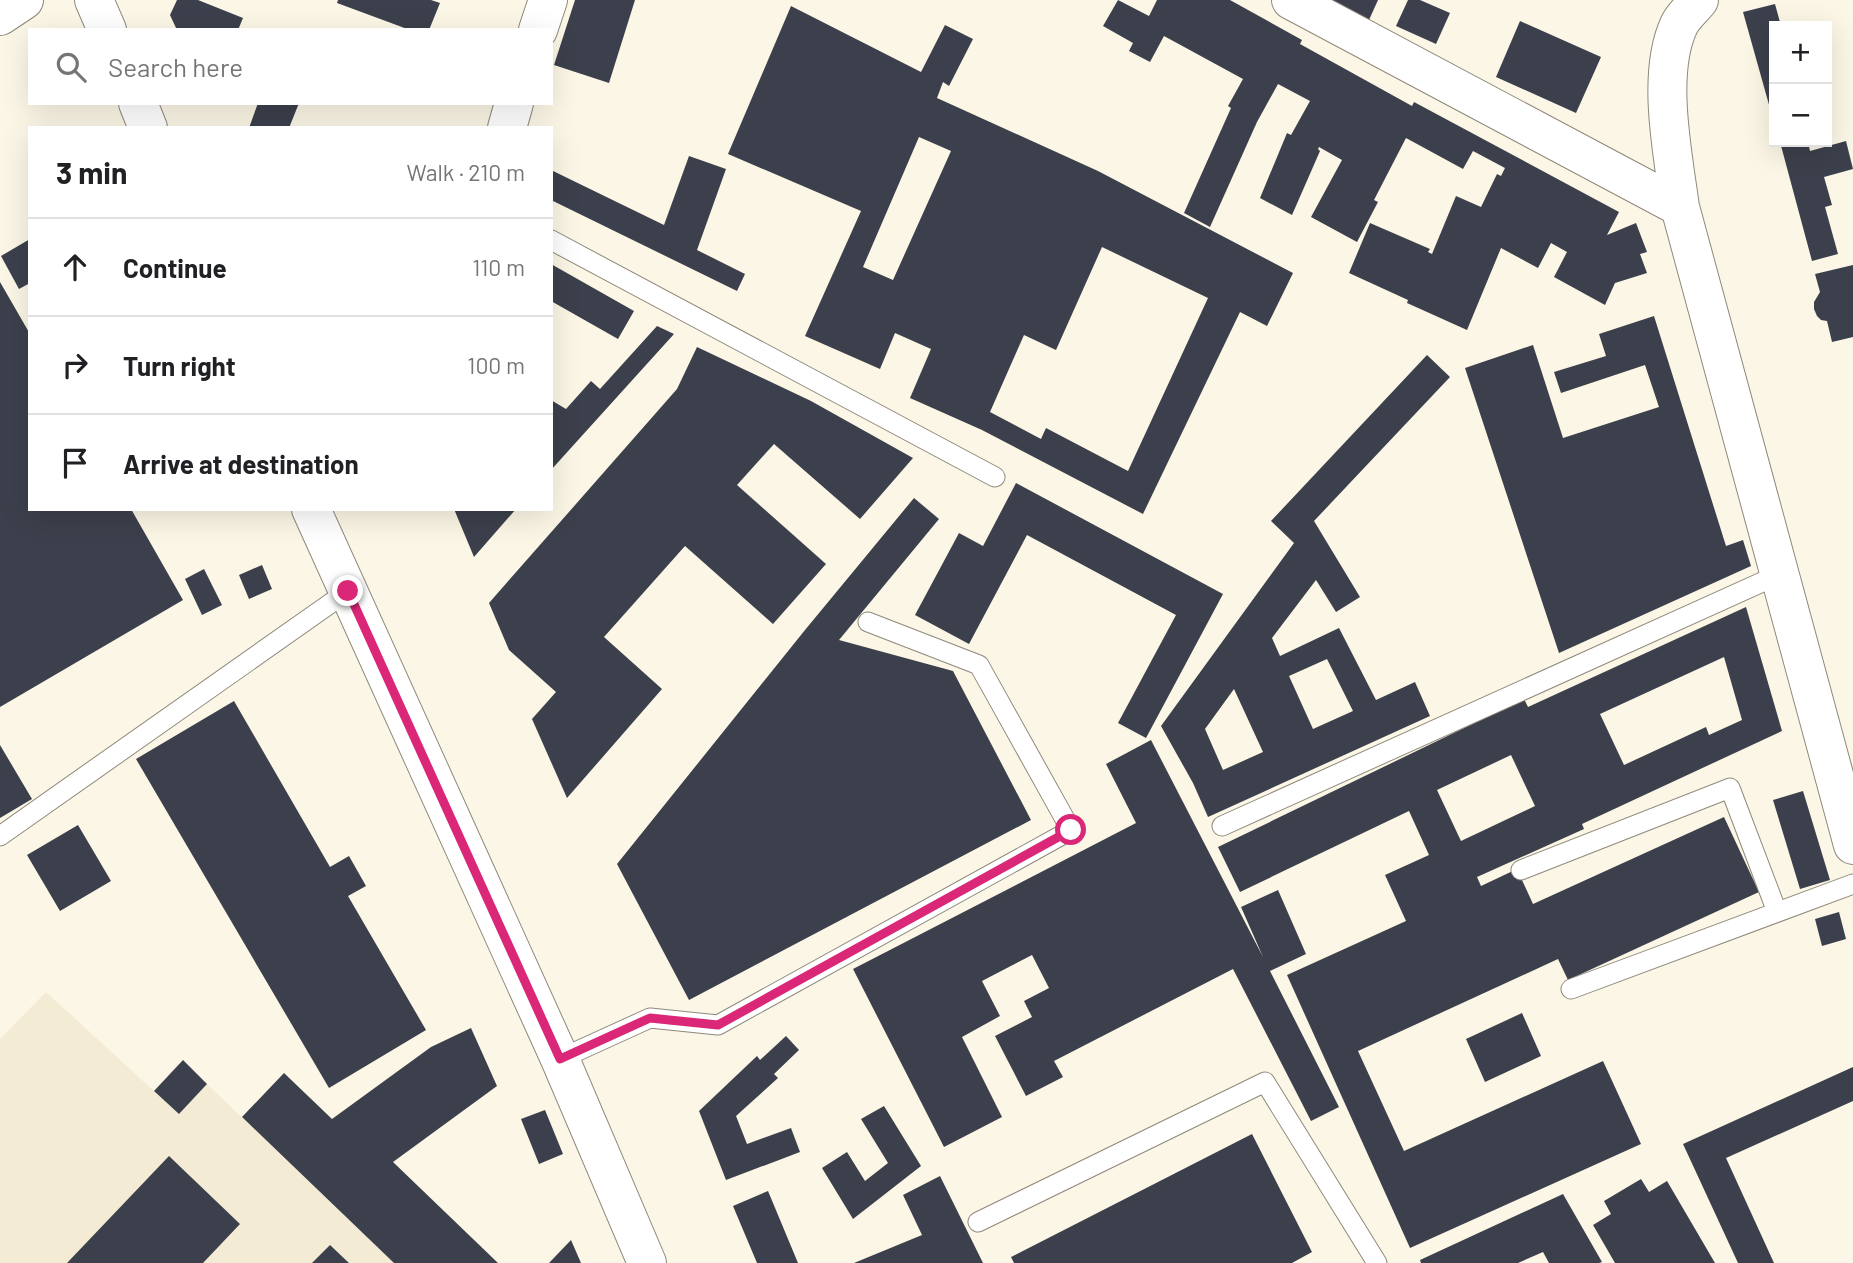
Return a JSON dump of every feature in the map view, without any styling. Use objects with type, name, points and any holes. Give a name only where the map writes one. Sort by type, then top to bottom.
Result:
[{"type":"street","points":[[0,16],[24,0]]},
{"type":"street","points":[[94,0],[106,28]]},
{"type":"street","points":[[539,28],[548,0]]},
{"type":"street","points":[[1699,0],[1679,24],[1669,60],[1667,113],[1681,207],[1853,845]]},
{"type":"street","points":[[1297,2],[1681,207]]},
{"type":"street","points":[[139,105],[147,126]]},
{"type":"street","points":[[508,126],[513,105]]},
{"type":"street","points":[[312,511],[560,1059],[647,1263]]},
{"type":"lane","points":[[553,241],[995,477]]},
{"type":"lane","points":[[1222,826],[1780,574]]},
{"type":"lane","points":[[0,836],[348,591]]},
{"type":"lane","points":[[560,1059],[650,1018],[718,1025],[1071,830],[979,665],[868,622]]},
{"type":"lane","points":[[1521,870],[1730,788],[1777,912]]},
{"type":"lane","points":[[1571,989],[1853,884]]},
{"type":"lane","points":[[978,1222],[1265,1082],[1377,1263]]},
{"type":"shaded area","points":[[46,992],[179,1114],[207,1084],[394,1263],[0,1263],[0,1039]]},
{"type":"building","points":[[177,0],[198,0],[243,18],[239,28],[176,28],[170,15]]},
{"type":"building","points":[[338,0],[431,0],[440,3],[430,28],[405,28],[337,3]]},
{"type":"building","points":[[575,0],[635,0],[609,83],[554,65]]},
{"type":"building","points":[[1118,0],[1149,16],[1157,0],[1230,0],[1302,40],[1300,44],[1412,106],[1414,102],[1619,212],[1607,235],[1636,223],[1647,252],[1640,254],[1647,273],[1615,283],[1605,305],[1554,277],[1567,252],[1551,243],[1538,268],[1501,248],[1467,330],[1407,303],[1408,300],[1349,273],[1370,223],[1430,249],[1428,252],[1432,254],[1456,196],[1481,207],[1497,174],[1501,176],[1505,168],[1473,151],[1463,169],[1406,138],[1374,200],[1378,202],[1357,242],[1311,217],[1342,160],[1319,147],[1320,151],[1292,215],[1260,198],[1287,133],[1291,135],[1310,101],[1278,84],[1257,122],[1210,227],[1184,213],[1231,108],[1228,106],[1243,79],[1164,36],[1150,62],[1129,51],[1133,43],[1103,26]]},
{"type":"building","points":[[1327,0],[1378,0],[1369,20]]},
{"type":"building","points":[[1408,0],[1420,0],[1450,13],[1436,44],[1396,26]]},
{"type":"building","points":[[1775,4],[1780,21],[1769,21],[1769,105],[1743,12]]},
{"type":"building","points":[[791,6],[921,72],[945,25],[973,39],[949,86],[943,82],[937,98],[1098,171],[1293,273],[1267,326],[1240,312],[1143,514],[982,430],[910,398],[931,349],[895,333],[880,369],[805,336],[861,211],[728,154]],"holes":[[[919,137],[951,151],[893,280],[863,267]],[[1102,247],[1208,298],[1128,471],[1046,428],[1041,439],[990,412],[1024,335],[1056,350]]]},
{"type":"building","points":[[1520,21],[1601,57],[1576,113],[1496,77]]},
{"type":"building","points":[[257,105],[298,105],[290,126],[250,126]]},
{"type":"building","points":[[1846,141],[1853,169],[1824,177],[1832,205],[1825,207],[1838,254],[1812,261],[1781,147],[1809,147],[1810,151]]},
{"type":"building","points":[[689,156],[726,169],[697,250],[745,274],[737,291],[553,201],[553,171],[664,225]]},
{"type":"building","points":[[28,240],[28,284],[19,289],[1,256]]},
{"type":"building","points":[[553,265],[634,311],[618,339],[553,302]]},
{"type":"building","points":[[1853,265],[1853,337],[1832,342],[1827,321],[1821,320],[1814,309],[1814,302],[1820,292],[1815,274]]},
{"type":"building","points":[[0,282],[28,331],[28,511],[132,511],[183,600],[0,707]]},
{"type":"building","points":[[1654,316],[1726,546],[1743,540],[1751,566],[1559,653],[1465,368],[1533,345],[1563,438],[1659,407],[1645,365],[1561,393],[1554,372],[1606,356],[1599,334]]},
{"type":"building","points":[[657,326],[674,334],[553,468],[553,401],[566,409],[591,381],[600,389]]},
{"type":"building","points":[[697,347],[811,401],[913,458],[860,519],[774,444],[737,485],[826,564],[773,624],[685,546],[604,637],[662,689],[567,798],[532,719],[556,692],[509,650],[489,603],[677,389]]},
{"type":"building","points":[[1427,355],[1450,377],[1314,521],[1360,597],[1336,612],[1316,580],[1272,638],[1280,656],[1339,628],[1376,700],[1415,682],[1430,716],[1208,817],[1193,783],[1161,726],[1294,543],[1271,521]],"holes":[[[1327,659],[1353,711],[1313,729],[1289,676]],[[1234,689],[1263,752],[1223,770],[1205,729]]]},
{"type":"building","points":[[1016,483],[1223,594],[1146,738],[1118,723],[1176,615],[1027,535],[969,644],[915,615],[959,533],[983,546]]},
{"type":"building","points":[[914,498],[939,519],[839,640],[953,671],[1031,820],[689,1000],[617,864]]},
{"type":"building","points":[[455,511],[514,511],[474,557]]},
{"type":"building","points":[[262,565],[272,589],[249,599],[239,575]]},
{"type":"building","points":[[204,569],[222,605],[202,615],[185,579]]},
{"type":"building","points":[[1746,607],[1782,731],[1582,824],[1584,829],[1477,877],[1481,886],[1517,869],[1533,904],[1724,817],[1759,892],[1568,980],[1558,959],[1358,1051],[1404,1151],[1603,1061],[1641,1144],[1410,1248],[1287,975],[1406,921],[1385,875],[1429,855],[1409,811],[1240,892],[1218,847],[1524,699],[1528,707]],"holes":[[[1724,657],[1742,720],[1709,735],[1706,727],[1624,765],[1600,714]],[[1511,755],[1535,806],[1461,841],[1437,790]]]},
{"type":"building","points":[[234,701],[330,867],[349,856],[366,886],[348,896],[426,1030],[329,1088],[136,759]]},
{"type":"building","points":[[1151,740],[1263,957],[1241,907],[1278,890],[1306,954],[1270,971],[1339,1107],[1311,1121],[1233,969],[1054,1061],[1063,1077],[1026,1096],[995,1036],[1032,1017],[1024,1001],[1049,988],[1032,955],[982,981],[1000,1016],[962,1037],[1002,1117],[944,1147],[853,969],[1136,823],[1106,764]]},
{"type":"building","points":[[0,745],[32,799],[0,818]]},
{"type":"building","points":[[1803,791],[1830,880],[1800,889],[1773,800]]},
{"type":"building","points":[[78,825],[111,881],[60,911],[27,855]]},
{"type":"building","points":[[1839,912],[1846,939],[1822,946],[1815,919]]},
{"type":"building","points":[[1522,1013],[1541,1056],[1485,1082],[1466,1039]]},
{"type":"building","points":[[471,1028],[497,1086],[393,1162],[498,1263],[394,1263],[242,1117],[284,1073],[332,1119],[431,1047]]},
{"type":"building","points":[[786,1036],[799,1050],[774,1074],[778,1078],[736,1116],[747,1144],[791,1128],[800,1152],[726,1180],[699,1111],[757,1056],[760,1060]]},
{"type":"building","points":[[183,1060],[207,1084],[179,1114],[154,1091]]},
{"type":"building","points":[[1853,1067],[1853,1101],[1726,1158],[1774,1263],[1738,1263],[1683,1144]]},
{"type":"building","points":[[884,1106],[921,1166],[853,1219],[822,1168],[847,1152],[865,1181],[888,1163],[861,1119]]},
{"type":"building","points":[[545,1110],[563,1154],[539,1164],[521,1119]]},
{"type":"building","points":[[1252,1134],[1312,1252],[1292,1263],[1014,1263],[1011,1257]]},
{"type":"building","points":[[169,1156],[240,1224],[203,1263],[67,1263]]},
{"type":"building","points":[[940,1176],[983,1263],[854,1263],[922,1235],[903,1195]]},
{"type":"building","points":[[1641,1179],[1649,1192],[1667,1181],[1715,1263],[1615,1263],[1593,1225],[1611,1214],[1604,1201]]},
{"type":"building","points":[[768,1191],[798,1263],[757,1263],[733,1206]]},
{"type":"building","points":[[1563,1194],[1602,1262],[1549,1263],[1543,1252],[1518,1263],[1421,1263],[1420,1260]]},
{"type":"building","points":[[571,1240],[581,1263],[549,1263]]},
{"type":"building","points":[[330,1245],[349,1263],[312,1263]]},
{"type":"route","points":[[348,591],[560,1059],[650,1018],[718,1025],[1071,830]]}]
